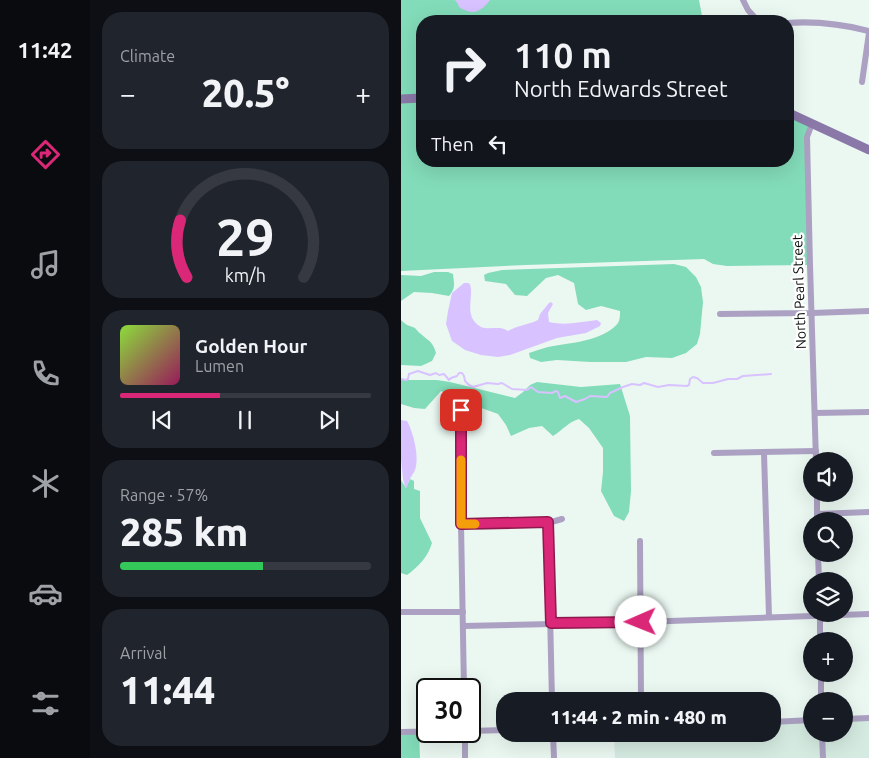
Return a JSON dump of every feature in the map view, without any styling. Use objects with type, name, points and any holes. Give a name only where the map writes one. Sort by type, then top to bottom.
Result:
[{"type":"main road","points":[[401,99],[416,98]]},
{"type":"main road","points":[[794,115],[869,150]]},
{"type":"street","points":[[743,0],[753,15]]},
{"type":"street","points":[[794,24],[821,23],[840,25],[869,32],[862,82]]},
{"type":"street","name":"North Pearl Street","points":[[813,124],[807,137],[816,451]]},
{"type":"street","points":[[720,314],[869,311]]},
{"type":"street","points":[[461,410],[464,678]]},
{"type":"street","points":[[815,414],[869,412]]},
{"type":"street","points":[[714,453],[816,451]]},
{"type":"street","points":[[764,453],[769,617]]},
{"type":"street","points":[[853,514],[869,512]]},
{"type":"street","points":[[461,524],[548,522],[561,519]]},
{"type":"street","points":[[548,522],[553,692]]},
{"type":"street","points":[[641,542],[641,692]]},
{"type":"street","points":[[401,612],[463,612]]},
{"type":"street","points":[[853,614],[869,614]]},
{"type":"street","points":[[463,626],[803,616]]},
{"type":"street","points":[[853,719],[869,718]]},
{"type":"street","points":[[781,722],[803,720]]},
{"type":"street","points":[[481,731],[496,730]]},
{"type":"street","points":[[401,732],[416,732]]},
{"type":"street","points":[[553,742],[554,758]]},
{"type":"street","points":[[822,742],[823,758]]},
{"type":"street","points":[[465,743],[465,758]]},
{"type":"shaded area","points":[[455,0],[490,0],[480,10],[473,12],[459,7]]},
{"type":"shaded area","points":[[464,283],[470,284],[471,316],[482,328],[500,328],[508,331],[534,322],[538,320],[540,314],[551,302],[553,304],[548,313],[549,322],[567,324],[597,320],[601,323],[600,326],[586,333],[557,338],[510,355],[498,357],[481,355],[465,350],[452,341],[446,324],[452,293]]},
{"type":"shaded area","points":[[401,420],[407,421],[409,425],[417,459],[415,470],[406,488],[401,459]]},
{"type":"shaded area","points":[[869,718],[869,758],[615,758],[614,742],[781,742],[781,722],[803,720],[803,742],[853,742],[853,719]]},
{"type":"green space","points":[[401,0],[699,0],[702,15],[416,15],[416,167],[794,167],[794,115],[812,124],[808,132],[810,265],[727,266],[713,264],[704,259],[401,271]]},
{"type":"green space","points":[[674,264],[686,267],[696,277],[701,287],[703,302],[700,334],[697,344],[686,353],[672,358],[646,357],[626,362],[557,360],[541,362],[530,358],[529,353],[604,334],[618,323],[620,311],[601,306],[586,310],[578,304],[574,283],[558,275],[546,278],[527,296],[515,295],[506,284],[485,281],[484,275],[502,270]]},
{"type":"green space","points":[[434,272],[453,274],[454,288],[449,296],[414,292],[401,301],[401,275],[421,276]]},
{"type":"green space","points":[[401,320],[415,328],[432,344],[436,353],[432,361],[421,366],[401,365]]},
{"type":"green space","points":[[401,380],[450,382],[515,398],[530,385],[537,382],[581,387],[620,384],[630,416],[631,491],[629,512],[624,521],[614,516],[601,491],[603,448],[589,428],[579,419],[568,424],[553,436],[542,426],[529,428],[511,436],[498,414],[441,391],[425,409],[401,404]]},
{"type":"green space","points":[[410,479],[414,481],[414,489],[420,491],[420,518],[432,543],[422,561],[407,575],[401,573],[401,480],[406,488]]},
{"type":"green space","points":[[416,731],[416,743],[419,743],[420,758],[401,758],[401,732]]},
{"type":"waterway","points":[[401,379],[406,380],[409,374],[418,371],[430,375],[436,373],[439,375],[444,374],[449,380],[462,373],[465,381],[473,387],[487,383],[502,383],[512,389],[527,390],[531,387],[538,392],[552,393],[556,391],[560,398],[565,396],[576,402],[590,396],[607,397],[610,393],[632,384],[640,385],[644,383],[658,387],[669,385],[687,386],[693,377],[703,383],[713,383],[737,379],[743,376],[771,374]]},
{"type":"slow traffic","points":[[461,460],[461,524],[475,524]]},
{"type":"route","points":[[461,410],[461,524],[548,522],[551,623],[641,622]]}]
